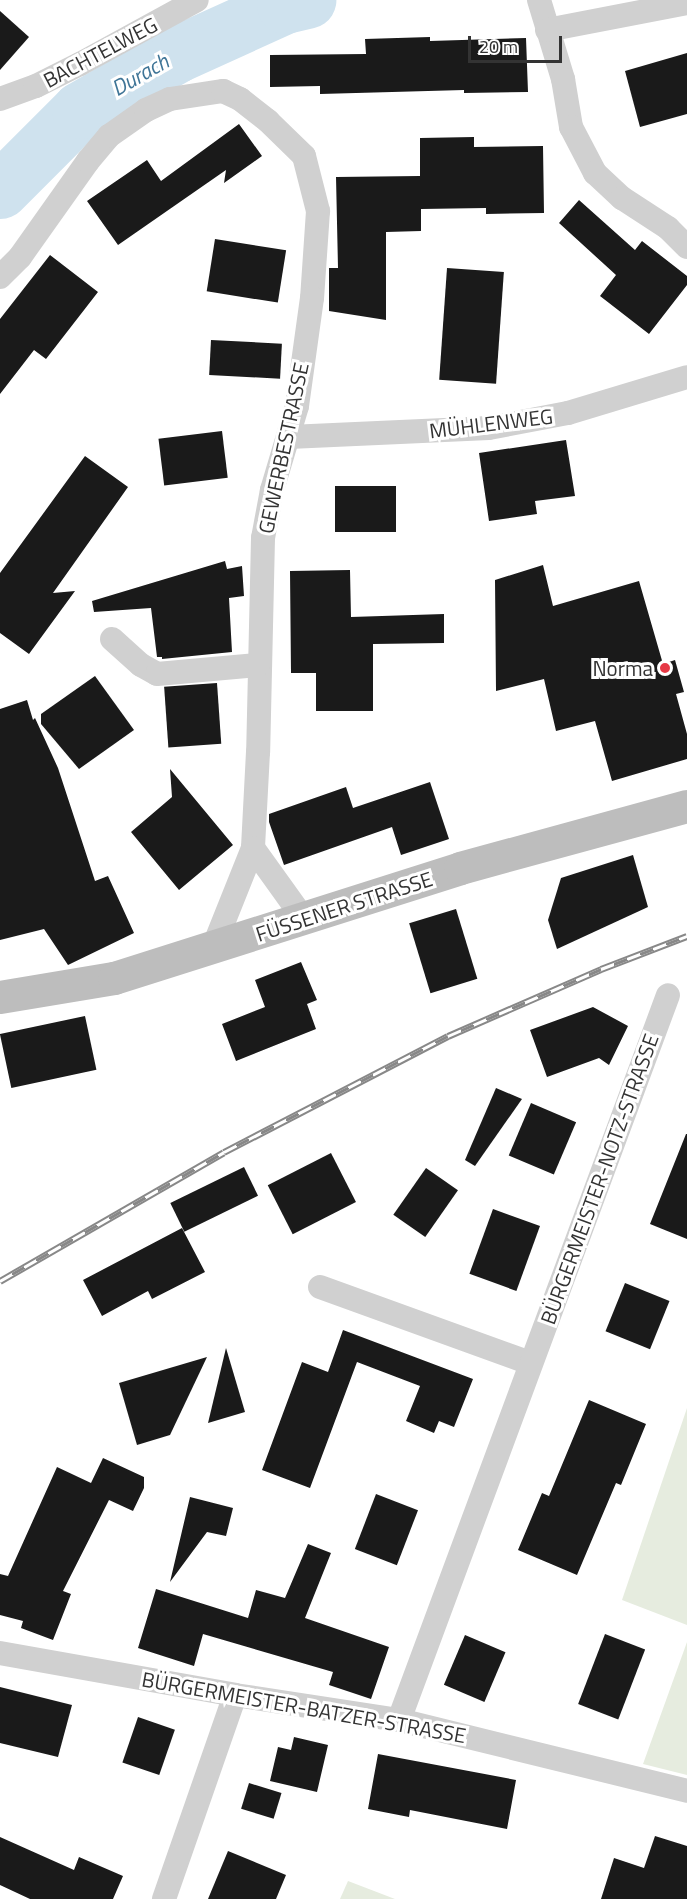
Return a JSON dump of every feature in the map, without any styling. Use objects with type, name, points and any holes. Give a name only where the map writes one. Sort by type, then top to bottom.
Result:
[{"type":"main road","name":"FÜSSENER STRASSE","points":[[0,997],[114,978],[460,868],[687,806]]},
{"type":"street","name":"BACHTELWEG","points":[[0,99],[36,86],[80,64],[197,0]]},
{"type":"street","points":[[687,3],[543,13],[563,79],[572,127],[595,173],[622,198],[668,228],[687,247]]},
{"type":"street","name":"GEWERBESTRASSE","points":[[0,278],[20,257],[88,161],[109,136],[146,110],[170,99],[223,91],[240,99],[268,121],[304,156],[318,211],[312,298],[297,406],[272,489],[263,538],[254,848],[213,948]]},
{"type":"street","name":"MÜHLENWEG","points":[[289,437],[489,428],[568,413],[687,377]]},
{"type":"street","points":[[112,639],[141,665],[157,674],[258,665]]},
{"type":"street","points":[[254,848],[304,919]]},
{"type":"street","name":"BÜRGERMEISTER-NOTZ-STRASSE","points":[[399,1720],[668,994]]},
{"type":"street","points":[[320,1287],[530,1364]]},
{"type":"street","name":"BÜRGERMEISTER-BATZER-STRASSE","points":[[0,1653],[235,1695],[399,1720],[606,1769],[687,1791]]},
{"type":"street","points":[[164,1899],[235,1695]]},
{"type":"shaded area","points":[[687,1408],[687,1625],[622,1600]]},
{"type":"shaded area","points":[[687,1642],[687,1775],[643,1764]]},
{"type":"shaded area","points":[[348,1881],[395,1899],[340,1899]]},
{"type":"building","points":[[0,11],[29,37],[0,70]]},
{"type":"building","points":[[430,37],[430,41],[526,38],[528,92],[464,93],[464,90],[320,94],[320,86],[270,87],[270,55],[366,54],[365,39]]},
{"type":"building","points":[[687,53],[687,114],[640,127],[625,71]]},
{"type":"building","points":[[239,124],[262,156],[224,183],[226,170],[118,245],[87,201],[147,160],[161,181]]},
{"type":"building","points":[[474,137],[474,147],[543,146],[544,213],[486,214],[486,208],[421,209],[421,231],[386,232],[386,320],[329,311],[329,268],[338,268],[336,177],[420,176],[420,138]]},
{"type":"building","points":[[579,200],[635,250],[642,241],[687,276],[687,285],[649,334],[600,296],[616,275],[559,223]]},
{"type":"building","points":[[215,239],[286,250],[278,303],[207,291]]},
{"type":"building","points":[[50,255],[98,292],[46,359],[34,350],[0,394],[0,319]]},
{"type":"building","points":[[447,268],[504,272],[496,384],[439,380]]},
{"type":"building","points":[[211,340],[282,344],[280,379],[209,375]]},
{"type":"building","points":[[222,431],[228,478],[164,485],[158,439]]},
{"type":"building","points":[[566,440],[575,496],[535,501],[537,514],[489,521],[479,453]]},
{"type":"building","points":[[85,456],[128,487],[53,593],[75,591],[29,654],[0,633],[0,573]]},
{"type":"building","points":[[335,486],[396,486],[396,532],[335,532]]},
{"type":"building","points":[[225,561],[227,569],[242,566],[244,596],[229,598],[232,652],[162,659],[162,657],[157,657],[151,608],[94,612],[92,601]]},
{"type":"building","points":[[543,565],[553,606],[639,581],[663,664],[675,660],[684,692],[676,694],[687,734],[687,759],[612,781],[595,721],[556,731],[544,679],[496,691],[495,580]]},
{"type":"building","points":[[350,570],[351,617],[444,614],[444,643],[373,644],[373,711],[316,711],[316,673],[291,673],[290,571]]},
{"type":"building","points":[[95,676],[134,730],[79,769],[41,724],[41,714]]},
{"type":"building","points":[[217,683],[221,744],[168,748],[164,687]]},
{"type":"building","points":[[27,700],[33,720],[35,718],[58,768],[95,881],[108,876],[134,933],[68,965],[44,929],[0,940],[0,709]]},
{"type":"building","points":[[170,769],[233,845],[179,890],[131,832],[172,797]]},
{"type":"building","points":[[430,782],[449,839],[401,855],[392,827],[284,865],[269,822],[269,814],[346,787],[353,808]]},
{"type":"building","points":[[633,855],[648,907],[557,949],[548,920],[561,878]]},
{"type":"building","points":[[456,909],[477,979],[430,993],[409,923]]},
{"type":"building","points":[[301,962],[317,1000],[307,1004],[316,1029],[236,1061],[222,1024],[265,1007],[255,980]]},
{"type":"building","points":[[593,1007],[628,1026],[609,1065],[599,1058],[547,1077],[530,1030]]},
{"type":"building","points":[[85,1016],[96,1070],[11,1088],[0,1034]]},
{"type":"building","points":[[496,1088],[522,1099],[475,1166],[465,1160]]},
{"type":"building","points":[[531,1103],[576,1122],[554,1175],[509,1155]]},
{"type":"building","points":[[687,1134],[687,1239],[650,1224]]},
{"type":"building","points":[[331,1153],[356,1202],[293,1234],[268,1185]]},
{"type":"building","points":[[244,1167],[258,1196],[184,1232],[170,1203]]},
{"type":"building","points":[[426,1168],[458,1190],[425,1237],[393,1215]]},
{"type":"building","points":[[493,1209],[540,1226],[516,1291],[469,1274]]},
{"type":"building","points":[[182,1228],[205,1272],[152,1299],[148,1291],[102,1316],[83,1280]]},
{"type":"building","points":[[625,1283],[670,1301],[650,1349],[606,1331]]},
{"type":"building","points":[[343,1330],[473,1379],[454,1427],[439,1421],[434,1433],[406,1421],[420,1386],[357,1362],[310,1488],[262,1470],[302,1362],[328,1372]]},
{"type":"building","points":[[226,1348],[245,1412],[208,1423]]},
{"type":"building","points":[[207,1357],[170,1435],[137,1445],[119,1383]]},
{"type":"building","points":[[589,1400],[646,1424],[621,1485],[616,1483],[577,1575],[518,1550],[542,1493],[549,1496]]},
{"type":"building","points":[[103,1458],[144,1477],[144,1488],[133,1511],[109,1500],[63,1591],[71,1594],[53,1640],[21,1628],[23,1621],[0,1615],[0,1574],[8,1576],[57,1467],[91,1483]]},
{"type":"building","points":[[376,1494],[418,1510],[397,1565],[355,1549]]},
{"type":"building","points":[[190,1497],[233,1508],[226,1536],[207,1532],[170,1582]]},
{"type":"building","points":[[308,1544],[331,1553],[305,1618],[389,1647],[371,1699],[329,1685],[333,1672],[203,1634],[194,1666],[138,1648],[156,1589],[248,1618],[256,1590],[285,1598]]},
{"type":"building","points":[[605,1634],[645,1649],[618,1719],[578,1704]]},
{"type":"building","points":[[465,1635],[506,1652],[484,1702],[444,1685]]},
{"type":"building","points":[[0,1687],[72,1705],[58,1757],[0,1743]]},
{"type":"building","points":[[138,1717],[175,1730],[159,1775],[122,1762]]},
{"type":"building","points":[[294,1737],[328,1745],[317,1792],[270,1781],[278,1747],[291,1750]]},
{"type":"building","points":[[378,1754],[516,1780],[507,1829],[410,1810],[409,1817],[368,1809]]},
{"type":"building","points":[[249,1783],[282,1793],[274,1819],[241,1809]]},
{"type":"building","points":[[655,1836],[687,1846],[687,1899],[601,1899],[614,1858],[644,1868]]},
{"type":"building","points":[[0,1837],[74,1870],[79,1857],[123,1876],[113,1899],[30,1899],[0,1885]]},
{"type":"building","points":[[228,1851],[286,1875],[276,1899],[208,1899]]},
{"type":"waterway","name":"Durach","points":[[0,190],[80,110],[177,54],[285,5],[307,0]]},
{"type":"railway","points":[[0,1281],[224,1152],[448,1036],[601,969],[687,936]]},
{"type":"place","name":"Norma","points":[[665,668]]}]
